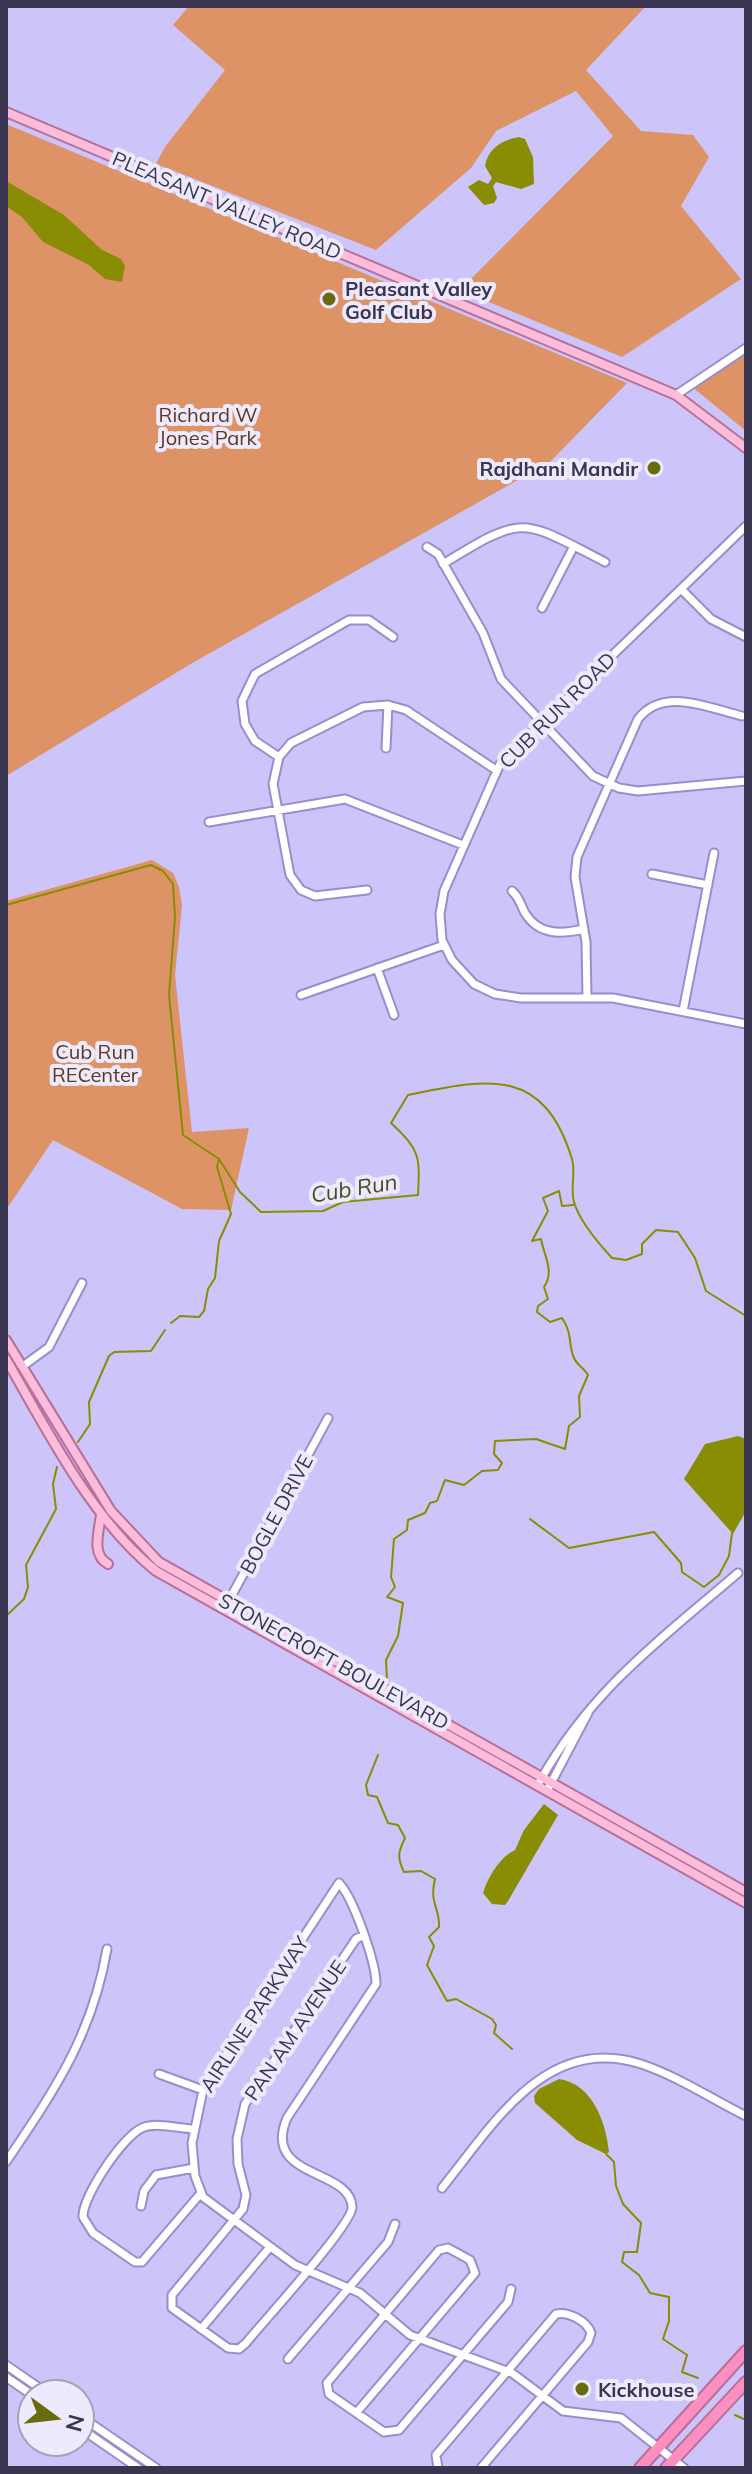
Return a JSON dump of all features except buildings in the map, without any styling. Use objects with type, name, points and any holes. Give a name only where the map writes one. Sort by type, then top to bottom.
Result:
[{"type":"highway","points":[[640,2468],[746,2351]]},
{"type":"highway","points":[[670,2465],[746,2382]]},
{"type":"main road","name":"PLEASANT VALLEY ROAD","points":[[6,112],[676,395],[746,448]]},
{"type":"main road","name":"STONECROFT BOULEVARD","points":[[6,1340],[127,1532],[159,1562],[226,1607],[403,1710],[540,1781]]},
{"type":"main road","points":[[9,1369],[23,1366]]},
{"type":"main road","name":"STONECROFT BOULEVARD","points":[[9,1369],[101,1514],[120,1538],[156,1571],[746,1892]]},
{"type":"main road","points":[[101,1514],[97,1552],[101,1560],[108,1564]]},
{"type":"main road","name":"STONECROFT BOULEVARD","points":[[549,1786],[746,1903]]},
{"type":"street","points":[[676,395],[746,348]]},
{"type":"street","points":[[443,564],[497,532],[518,526],[542,530],[605,562]]},
{"type":"street","name":"CUB RUN ROAD","points":[[444,945],[441,902],[496,770],[746,526]]},
{"type":"street","points":[[542,608],[574,546]]},
{"type":"street","points":[[427,547],[443,564],[483,633],[501,679],[587,770],[608,784],[646,791],[746,781]]},
{"type":"street","points":[[681,589],[711,619],[746,637]]},
{"type":"street","points":[[279,757],[255,741],[245,724],[242,701],[255,674],[349,620],[369,620],[393,637]]},
{"type":"street","points":[[587,998],[584,929],[576,868],[580,847],[638,719],[656,704],[675,701],[742,716]]},
{"type":"street","points":[[386,748],[388,705]]},
{"type":"street","points":[[367,890],[323,897],[301,890],[289,872],[273,779],[279,757],[302,736],[363,707],[388,705],[411,713],[496,770]]},
{"type":"street","points":[[209,822],[350,799],[463,845]]},
{"type":"street","points":[[683,1011],[714,853]]},
{"type":"street","points":[[652,874],[708,885]]},
{"type":"street","points":[[512,891],[519,897],[527,916],[543,930],[562,933],[584,929]]},
{"type":"street","points":[[301,995],[444,945],[465,977],[495,994],[521,998],[621,999],[746,1024]]},
{"type":"street","points":[[377,968],[394,1015]]},
{"type":"street","points":[[23,1366],[49,1347],[82,1283]]},
{"type":"street","name":"BOGLE DRIVE","points":[[226,1607],[328,1418]]},
{"type":"street","points":[[540,1781],[569,1732],[595,1700],[738,1573]]},
{"type":"street","points":[[549,1786],[595,1700]]},
{"type":"street","name":"AIRLINE PARKWAY","points":[[201,2193],[194,2168],[193,2129],[203,2090],[339,1883],[350,1900],[362,1936]]},
{"type":"street","points":[[234,2222],[170,2300],[174,2311],[228,2348],[241,2348],[349,2220],[352,2203],[344,2190],[291,2158],[284,2147],[283,2128],[374,1988],[376,1976],[362,1936]]},
{"type":"street","name":"PAN AM AVENUE","points":[[234,2222],[245,2202],[237,2152],[245,2104],[356,1939],[362,1936]]},
{"type":"street","points":[[6,2162],[76,2053],[95,2006],[107,1949]]},
{"type":"street","points":[[442,2188],[522,2090],[549,2071],[580,2060],[606,2057],[643,2065],[743,2115],[746,2104]]},
{"type":"street","points":[[159,2074],[203,2090]]},
{"type":"street","points":[[193,2129],[152,2125],[133,2133],[87,2197],[83,2217],[93,2233],[135,2262],[142,2262],[201,2193],[234,2222],[270,2247],[308,2270],[350,2287],[419,2339],[506,2371],[541,2397],[570,2413],[621,2418],[658,2448],[670,2465],[684,2468]]},
{"type":"street","points":[[141,2206],[144,2191],[156,2175],[194,2168]]},
{"type":"street","points":[[288,2359],[391,2237],[395,2224]]},
{"type":"street","points":[[201,2329],[270,2247]]},
{"type":"street","points":[[357,2412],[473,2276],[472,2262],[448,2248],[439,2250],[327,2383],[329,2394],[384,2432],[396,2433],[508,2302],[511,2289]]},
{"type":"street","points":[[438,2468],[436,2455],[556,2314],[566,2313],[587,2325],[591,2333],[588,2342],[481,2468]]},
{"type":"street","points":[[6,2365],[25,2378]]},
{"type":"street","points":[[96,2427],[156,2468]]},
{"type":"street","points":[[96,2439],[138,2468]]},
{"type":"green space","points":[[189,6],[646,6],[586,70],[641,131],[693,135],[709,157],[681,206],[741,279],[622,357],[460,290],[613,136],[576,91],[496,131],[471,168],[376,250],[156,164],[165,147],[225,70],[173,25]]},
{"type":"green space","name":"Richard W Jones Park","points":[[6,124],[627,383],[550,462],[194,662],[6,776]]},
{"type":"green space","points":[[746,352],[746,431],[691,386]]},
{"type":"green space","name":"Cub Run RECenter","points":[[152,860],[173,873],[182,905],[175,975],[192,1132],[249,1128],[231,1210],[182,1209],[53,1140],[6,1210],[6,901]]},
{"type":"shaded area","points":[[525,139],[533,157],[534,184],[521,189],[496,182],[493,186],[497,198],[494,203],[484,205],[468,187],[479,180],[488,184],[492,178],[485,166],[489,154],[507,140]]},
{"type":"shaded area","points":[[6,181],[64,215],[102,250],[121,259],[125,266],[122,282],[105,279],[89,265],[43,242],[22,217],[6,206]]},
{"type":"shaded area","points":[[738,1436],[746,1439],[746,1511],[733,1534],[684,1479],[705,1444]]},
{"type":"shaded area","points":[[544,1804],[558,1815],[508,1901],[505,1905],[492,1904],[483,1893],[488,1881],[500,1862],[515,1850],[524,1830]]},
{"type":"shaded area","points":[[559,2079],[581,2088],[596,2106],[607,2141],[609,2152],[606,2154],[577,2140],[535,2103],[534,2096],[539,2089]]},
{"type":"waterway","name":"Cub Run","points":[[6,905],[151,865],[163,871],[173,884],[175,917],[169,995],[183,1135],[219,1159],[240,1192],[261,1212],[323,1211],[343,1202],[418,1195],[416,1154],[408,1140],[391,1123],[408,1095],[463,1085],[487,1083],[509,1086],[528,1093],[545,1107],[560,1129],[572,1159],[573,1197],[580,1217],[612,1258],[626,1260],[642,1254],[642,1244],[656,1230],[678,1232],[695,1258],[706,1291],[746,1316]]},
{"type":"waterway","points":[[171,1323],[180,1316],[199,1317],[215,1278],[219,1241],[231,1214],[217,1167],[219,1159]]},
{"type":"waterway","points":[[387,1681],[386,1660],[398,1636],[403,1603],[387,1597],[395,1587],[391,1577],[394,1539],[407,1530],[408,1520],[425,1513],[430,1503],[437,1501],[445,1480],[464,1485],[482,1471],[498,1470],[502,1463],[494,1454],[495,1441],[536,1439],[565,1449],[569,1426],[580,1417],[579,1396],[588,1375],[574,1358],[568,1329],[562,1318],[550,1322],[537,1312],[538,1306],[548,1299],[544,1287],[549,1269],[541,1239],[532,1241],[548,1211],[543,1198],[559,1191],[562,1206],[573,1205]]},
{"type":"waterway","points":[[78,1442],[90,1424],[89,1402],[109,1356],[114,1352],[151,1351],[165,1330]]},
{"type":"waterway","points":[[6,1616],[24,1599],[28,1587],[26,1565],[56,1509],[53,1484],[57,1467]]},
{"type":"waterway","points":[[530,1519],[569,1548],[654,1532],[681,1563],[682,1572],[704,1587],[719,1575],[729,1556],[732,1533]]},
{"type":"waterway","points":[[378,1755],[366,1785],[368,1795],[377,1797],[388,1823],[398,1825],[405,1838],[399,1855],[404,1872],[421,1871],[435,1879],[433,1894],[439,1927],[429,1937],[434,1946],[427,1965],[447,2001],[456,1999],[492,2019],[496,2025],[494,2033],[512,2049]]},
{"type":"waterway","points":[[606,2154],[614,2162],[616,2186],[623,2204],[641,2223],[637,2252],[624,2252],[622,2262],[639,2275],[650,2293],[669,2297],[669,2321],[663,2339],[687,2355],[682,2372],[698,2378]]},
{"type":"waterway","points":[[735,2415],[746,2420]]},
{"type":"place","name":"Pleasant Valley Golf Club","points":[[329,299]]},
{"type":"place","name":"Rajdhani Mandir","points":[[654,468]]},
{"type":"place","name":"Kickhouse","points":[[582,2389]]}]
